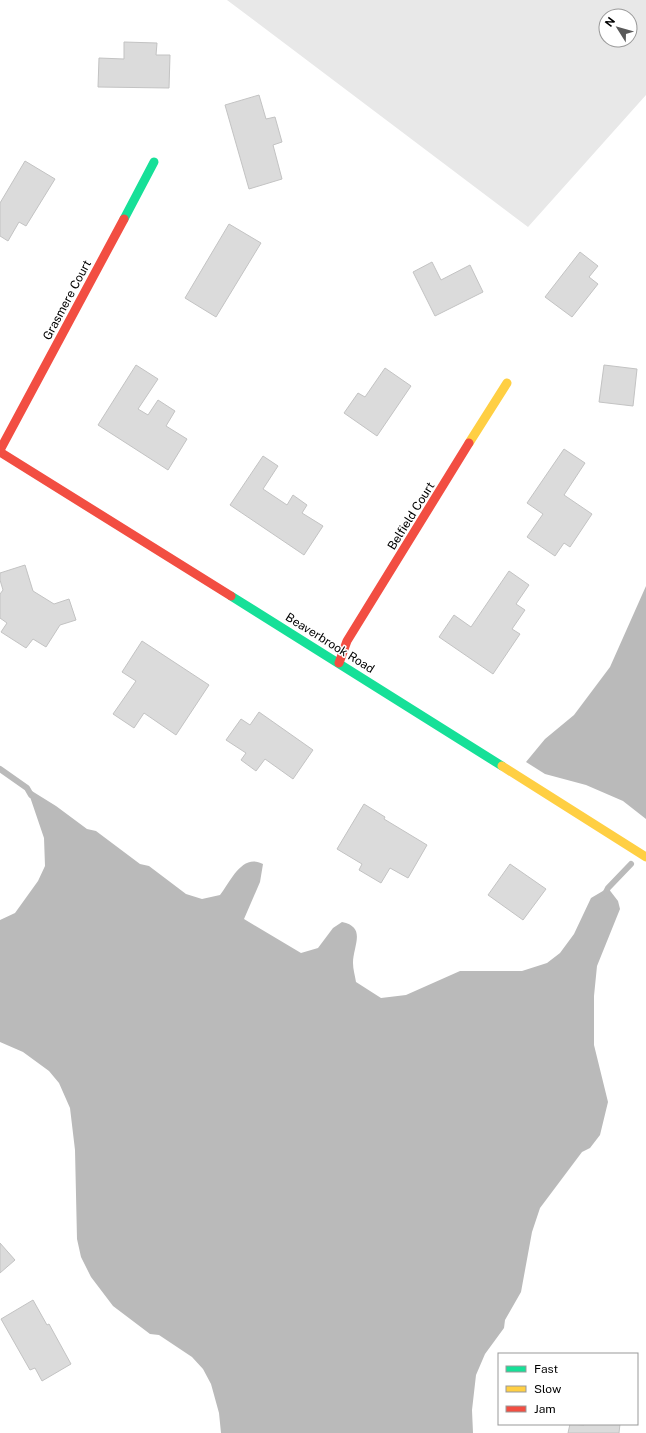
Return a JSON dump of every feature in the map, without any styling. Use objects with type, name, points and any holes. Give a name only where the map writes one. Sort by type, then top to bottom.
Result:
[{"type":"street","name":"Grasmere Court","points":[[0,451],[154,162]]},
{"type":"street","name":"Belfield Court","points":[[339,663],[347,641],[507,383]]},
{"type":"street","name":"Beaverbrook Road","points":[[0,451],[646,857]]},
{"type":"shaded area","points":[[227,0],[646,0],[646,95],[528,227]]},
{"type":"shaded area","points":[[646,586],[646,819],[623,801],[586,785],[545,774],[526,762],[545,739],[574,715],[610,667]]},
{"type":"shaded area","points":[[27,788],[56,806],[87,829],[96,831],[140,864],[149,866],[186,894],[202,899],[220,895],[233,876],[243,865],[249,862],[263,864],[260,882],[244,919],[301,953],[318,948],[333,928],[342,922],[350,924],[354,928],[357,938],[353,963],[356,982],[381,998],[406,995],[460,971],[522,971],[547,963],[560,953],[574,934],[591,898],[608,888],[618,901],[620,909],[597,966],[594,996],[594,1045],[608,1102],[600,1135],[590,1148],[582,1152],[540,1208],[532,1232],[521,1292],[505,1320],[504,1328],[485,1354],[476,1375],[472,1410],[473,1433],[221,1433],[219,1413],[211,1384],[203,1369],[192,1357],[159,1335],[150,1334],[113,1306],[91,1277],[81,1257],[77,1239],[75,1150],[70,1108],[59,1083],[49,1071],[23,1052],[0,1042],[0,920],[15,913],[38,881],[45,866],[44,838]]},
{"type":"building","points":[[124,42],[157,43],[156,55],[170,55],[169,88],[98,87],[99,58],[124,59]]},
{"type":"building","points":[[259,95],[266,119],[275,117],[282,142],[273,145],[282,179],[249,189],[225,105]]},
{"type":"building","points":[[25,161],[55,179],[26,226],[19,222],[8,241],[0,236],[0,203]]},
{"type":"building","points":[[229,224],[261,243],[216,317],[185,298]]},
{"type":"building","points":[[580,252],[598,266],[589,277],[598,284],[572,317],[545,297]]},
{"type":"building","points":[[432,262],[441,280],[470,265],[483,292],[435,316],[413,272]]},
{"type":"building","points":[[136,365],[158,379],[138,409],[148,415],[158,400],[175,411],[166,426],[187,439],[168,470],[98,425]]},
{"type":"building","points":[[604,365],[637,369],[633,406],[599,402]]},
{"type":"building","points":[[385,368],[411,386],[377,436],[344,413],[358,393],[365,397]]},
{"type":"building","points":[[564,449],[585,463],[564,495],[592,514],[570,547],[564,543],[555,556],[527,537],[543,514],[527,503]]},
{"type":"building","points":[[263,456],[278,466],[263,489],[287,505],[293,495],[307,505],[302,513],[323,526],[304,555],[230,505]]},
{"type":"building","points":[[25,565],[33,591],[54,604],[69,599],[76,620],[60,625],[46,647],[33,639],[26,648],[1,632],[7,623],[0,618],[0,594],[3,590],[0,580],[0,573]]},
{"type":"building","points":[[509,571],[529,585],[516,604],[525,610],[512,629],[520,634],[493,674],[439,637],[454,615],[471,627]]},
{"type":"building","points":[[142,641],[209,685],[176,735],[144,713],[134,728],[113,714],[136,681],[122,672]]},
{"type":"building","points":[[259,712],[313,750],[293,779],[265,759],[256,771],[241,760],[246,753],[226,740],[241,719],[250,725]]},
{"type":"building","points":[[364,804],[385,817],[384,819],[427,845],[408,878],[390,868],[381,883],[359,870],[362,864],[337,849]]},
{"type":"building","points":[[510,864],[546,889],[523,920],[488,895]]},
{"type":"building","points":[[0,1243],[15,1260],[0,1273]]},
{"type":"building","points":[[33,1300],[47,1325],[49,1324],[71,1364],[42,1381],[35,1368],[30,1370],[1,1319]]},
{"type":"building","points":[[570,1425],[620,1425],[619,1433],[568,1433]]},
{"type":"waterway","points":[[0,769],[27,788],[31,795]]},
{"type":"waterway","points":[[605,894],[608,888],[631,864]]},
{"type":"traffic: fast","points":[[124,219],[154,162]]},
{"type":"traffic: fast","points":[[231,596],[502,766]]},
{"type":"traffic: slow","points":[[469,443],[507,383]]},
{"type":"traffic: slow","points":[[502,766],[646,857]]},
{"type":"traffic: jam","points":[[0,450],[124,219]]},
{"type":"traffic: jam","points":[[339,663],[347,641],[469,443]]},
{"type":"traffic: jam","points":[[0,452],[231,596]]}]
